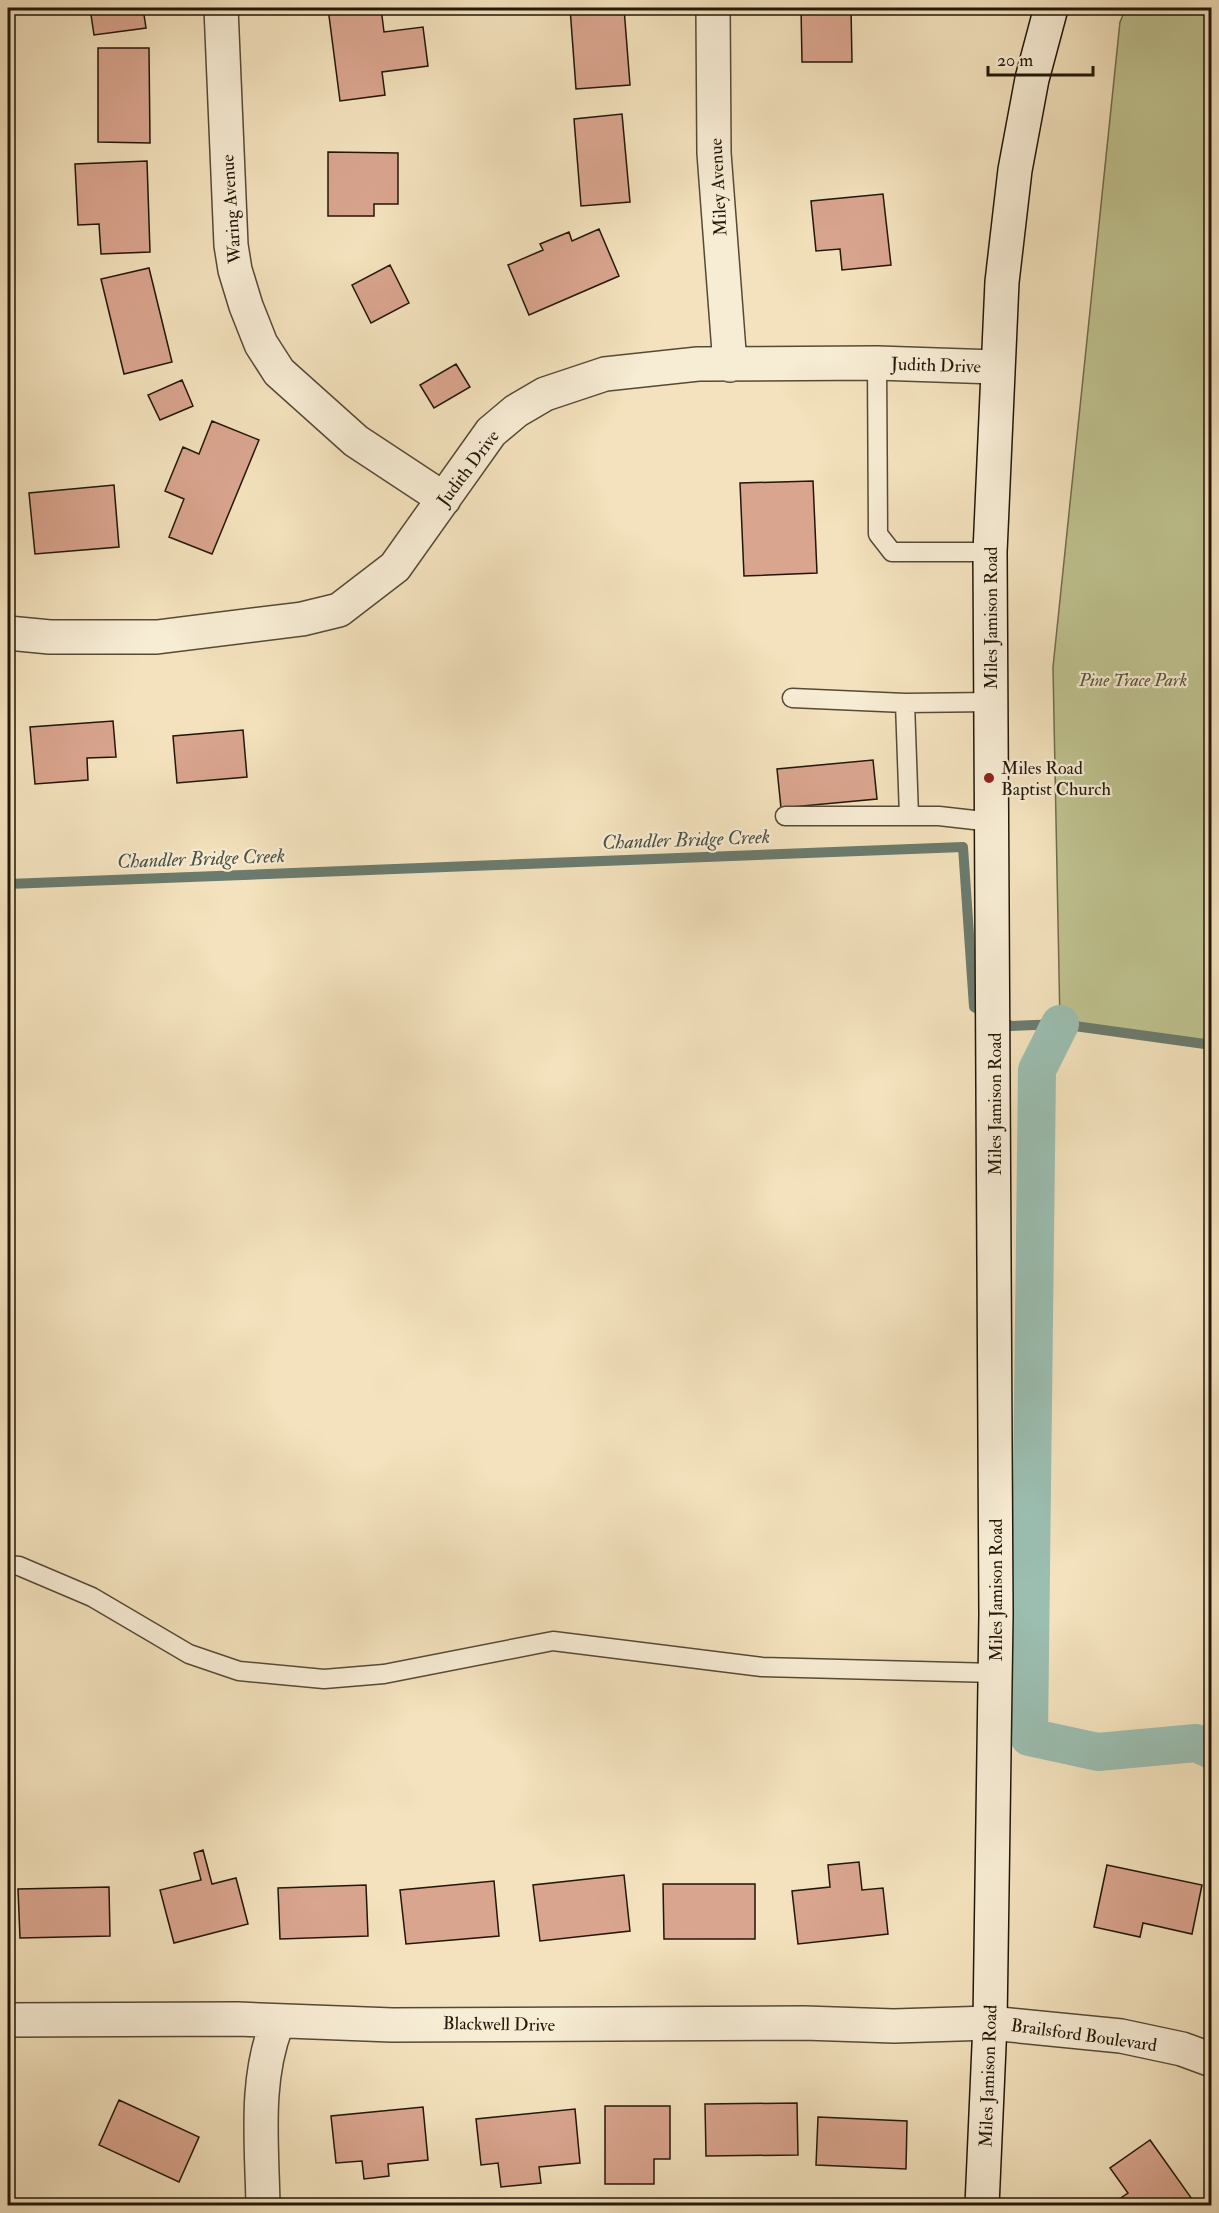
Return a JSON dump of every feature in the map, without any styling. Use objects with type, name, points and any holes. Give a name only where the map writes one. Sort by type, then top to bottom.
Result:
[{"type":"street","name":"Waring Avenue","points":[[220,8],[230,236],[235,270],[261,344],[279,372],[356,441],[444,499]]},
{"type":"street","name":"Miley Avenue","points":[[713,8],[714,153],[730,366]]},
{"type":"street","name":"Miles Jamison Road","points":[[982,2205],[990,2023],[995,1673],[996,1313],[990,552],[996,367],[1002,282],[1015,170],[1032,79],[1051,8]]},
{"type":"street","name":"Judith Drive","points":[[8,633],[50,637],[157,637],[302,619],[339,610],[395,567],[491,432],[516,411],[545,394],[604,374],[667,366],[790,363],[996,367]]},
{"type":"street","name":"Blackwell Drive","points":[[8,2020],[278,2021],[471,2025],[804,2023],[894,2026],[990,2023]]},
{"type":"street","points":[[263,2205],[262,2077],[267,2046],[278,2021]]},
{"type":"street","name":"Brailsford Boulevard","points":[[990,2023],[1121,2036],[1182,2049],[1212,2060]]},
{"type":"lane","points":[[877,363],[878,534],[891,552],[990,552]]},
{"type":"lane","points":[[792,698],[905,703],[992,702]]},
{"type":"lane","points":[[905,703],[909,816]]},
{"type":"lane","points":[[785,816],[939,816],[992,822]]},
{"type":"lane","points":[[8,1565],[19,1566],[92,1598],[189,1654],[240,1671],[324,1679],[384,1674],[553,1641],[762,1667],[995,1673]]},
{"type":"green space","name":"Pine Trace Park","points":[[1126,8],[1211,8],[1211,1053],[1204,1044],[1060,1024],[1053,667],[1120,22]]},
{"type":"building","points":[[90,8],[143,8],[146,28],[94,35]]},
{"type":"building","points":[[328,8],[381,8],[384,32],[423,27],[428,66],[382,72],[385,95],[340,101]]},
{"type":"building","points":[[570,8],[624,8],[630,85],[576,89]]},
{"type":"building","points":[[801,8],[851,8],[852,62],[802,62]]},
{"type":"building","points":[[98,48],[149,48],[150,143],[98,142]]},
{"type":"building","points":[[622,114],[630,202],[581,206],[574,119]]},
{"type":"building","points":[[328,152],[398,153],[398,204],[374,204],[374,216],[328,216]]},
{"type":"building","points":[[147,161],[150,252],[101,254],[99,224],[78,225],[75,164]]},
{"type":"building","points":[[883,194],[891,265],[842,270],[840,249],[816,251],[811,201]]},
{"type":"building","points":[[599,229],[619,276],[529,315],[508,265],[543,250],[540,244],[569,232],[572,241]]},
{"type":"building","points":[[390,265],[409,303],[371,323],[352,285]]},
{"type":"building","points":[[149,268],[172,362],[124,374],[101,279]]},
{"type":"building","points":[[456,364],[470,387],[434,408],[420,385]]},
{"type":"building","points":[[182,380],[193,406],[160,420],[148,395]]},
{"type":"building","points":[[212,421],[259,440],[212,554],[169,537],[184,499],[165,491],[183,447],[199,454]]},
{"type":"building","points":[[813,481],[817,573],[744,576],[740,483]]},
{"type":"building","points":[[114,485],[119,547],[35,554],[29,493]]},
{"type":"building","points":[[113,721],[116,757],[87,758],[88,780],[35,784],[30,727]]},
{"type":"building","points":[[243,730],[247,777],[177,783],[173,736]]},
{"type":"building","points":[[873,760],[877,799],[781,808],[777,769]]},
{"type":"building","points":[[203,1850],[212,1884],[236,1878],[248,1924],[174,1943],[160,1890],[201,1880],[194,1853]]},
{"type":"building","points":[[859,1862],[862,1890],[883,1888],[888,1934],[798,1944],[792,1891],[830,1887],[828,1865]]},
{"type":"building","points":[[1107,1865],[1202,1885],[1192,1934],[1143,1923],[1140,1937],[1094,1927]]},
{"type":"building","points":[[624,1875],[630,1931],[540,1941],[533,1885]]},
{"type":"building","points":[[494,1881],[499,1936],[406,1944],[400,1890]]},
{"type":"building","points":[[663,1884],[755,1884],[755,1939],[664,1939]]},
{"type":"building","points":[[366,1885],[368,1936],[280,1939],[278,1888]]},
{"type":"building","points":[[109,1887],[110,1936],[20,1938],[18,1889]]},
{"type":"building","points":[[119,2100],[199,2137],[179,2182],[99,2145]]},
{"type":"building","points":[[797,2103],[798,2155],[706,2156],[705,2104]]},
{"type":"building","points":[[605,2106],[670,2106],[670,2159],[654,2159],[654,2184],[605,2184]]},
{"type":"building","points":[[423,2107],[428,2160],[388,2164],[389,2176],[364,2179],[362,2161],[336,2163],[331,2116]]},
{"type":"building","points":[[575,2109],[580,2163],[539,2167],[541,2183],[501,2187],[498,2163],[481,2165],[476,2119]]},
{"type":"building","points":[[818,2117],[907,2121],[906,2169],[816,2165]]},
{"type":"building","points":[[1150,2140],[1192,2199],[1183,2206],[1109,2206],[1128,2193],[1110,2168]]},
{"type":"waterway","name":"Chandler Bridge Creek","points":[[8,884],[963,847],[974,1007],[1011,1026],[1060,1024],[1212,1045]]},
{"type":"waterway","points":[[1060,1024],[1037,1070],[1029,1737],[1098,1752],[1196,1743],[1212,1750]]},
{"type":"place","name":"Miles Road Baptist Church","points":[[989,778]]}]
